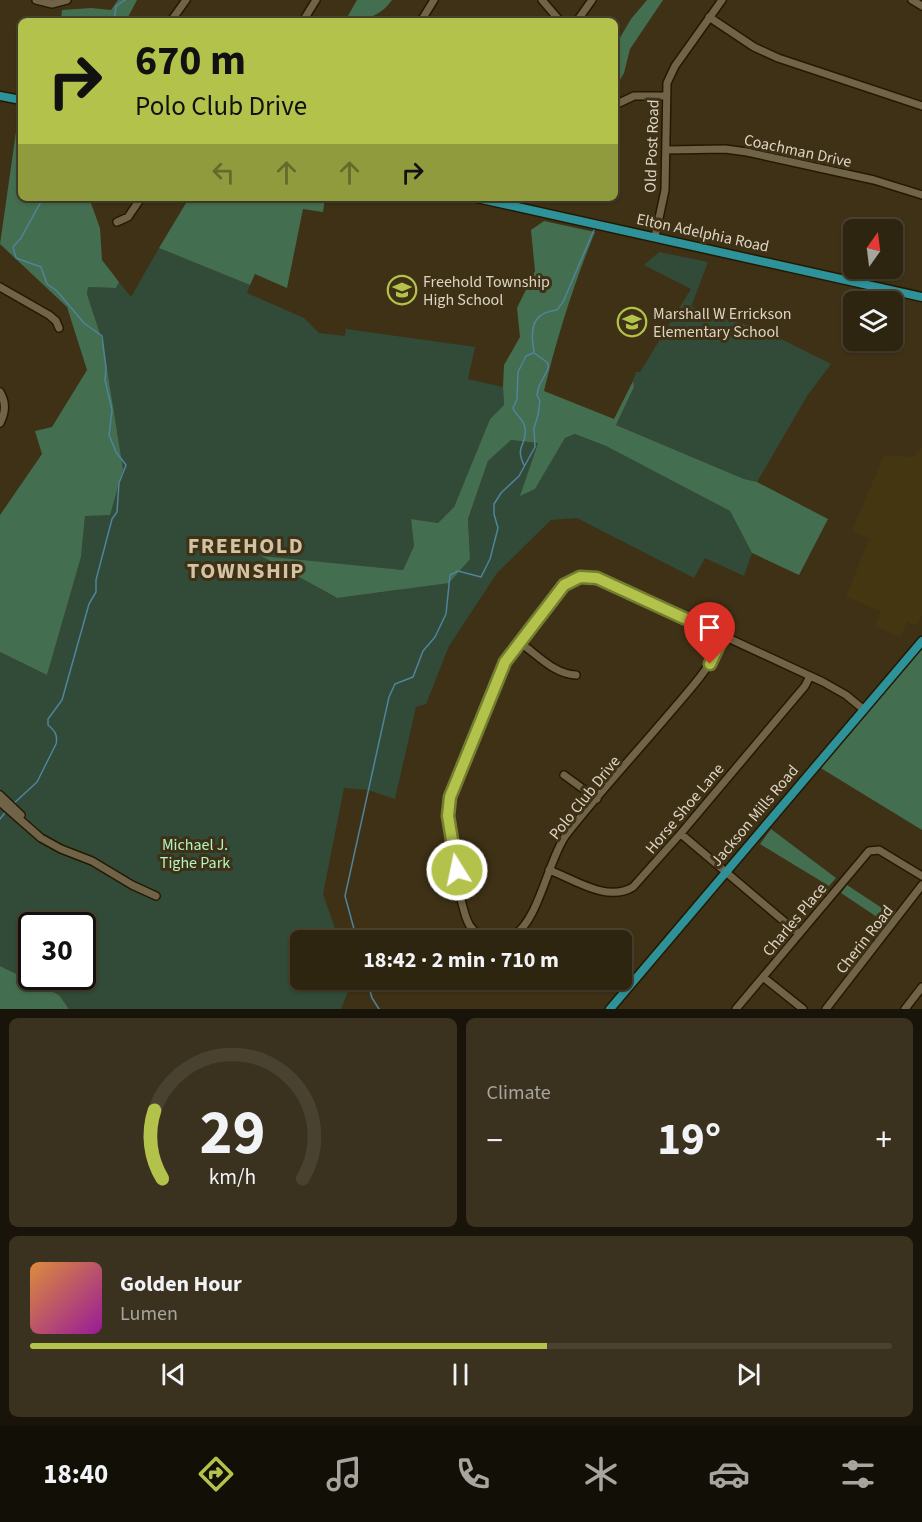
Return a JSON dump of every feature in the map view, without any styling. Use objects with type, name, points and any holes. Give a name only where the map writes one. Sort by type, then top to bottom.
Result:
[{"type":"main road","points":[[0,96],[18,99]]},
{"type":"main road","name":"Elton Adelphia Road","points":[[491,201],[922,297]]},
{"type":"main road","name":"Jackson Mills Road","points":[[610,1009],[922,641]]},
{"type":"street","points":[[36,0],[52,4],[68,0]]},
{"type":"street","points":[[174,18],[186,0]]},
{"type":"street","points":[[305,18],[316,0]]},
{"type":"street","points":[[423,18],[434,0]]},
{"type":"street","points":[[542,0],[557,18]]},
{"type":"street","points":[[579,18],[592,0]]},
{"type":"street","name":"Old Post Road","points":[[655,237],[664,190],[667,83],[672,71],[722,0]]},
{"type":"street","points":[[912,0],[922,6]]},
{"type":"street","points":[[710,17],[754,47],[778,58],[922,106]]},
{"type":"street","points":[[618,104],[634,96],[665,96]]},
{"type":"street","name":"Coachman Drive","points":[[666,150],[747,152],[874,180],[921,194]]},
{"type":"street","points":[[921,194],[922,185]]},
{"type":"street","points":[[117,222],[128,217],[139,201]]},
{"type":"street","points":[[0,287],[49,315],[56,321],[59,328]]},
{"type":"street","points":[[0,392],[5,409],[0,423]]},
{"type":"street","name":"Polo Club Drive","points":[[723,636],[706,670],[563,840],[521,929],[513,936],[502,940],[488,939],[478,934],[470,926],[461,892],[449,825],[450,797],[505,662],[564,585],[573,579],[587,576],[618,587],[839,690],[863,710]]},
{"type":"street","points":[[519,642],[556,670],[576,675]]},
{"type":"street","name":"Horse Shoe Lane","points":[[549,870],[604,892],[622,892],[636,885],[805,686],[810,676]]},
{"type":"street","points":[[564,775],[597,800]]},
{"type":"street","points":[[0,795],[8,807],[51,843],[92,861],[132,885],[156,896]]},
{"type":"street","points":[[681,834],[799,934]]},
{"type":"street","name":"Charles Place","points":[[736,1009],[869,851],[879,850],[922,876]]},
{"type":"street","name":"Cherin Road","points":[[826,1009],[922,885]]},
{"type":"street","points":[[763,977],[802,1009]]},
{"type":"street","points":[[905,1009],[922,987]]},
{"type":"shaded area","points":[[922,447],[922,615],[917,626],[907,622],[900,637],[875,626],[881,611],[846,597],[869,539],[852,531],[884,455],[914,457]]},
{"type":"green space","points":[[118,0],[137,0],[128,18],[61,18],[62,10],[91,8],[111,10]]},
{"type":"green space","points":[[357,0],[392,0],[383,10],[372,16],[347,18]]},
{"type":"green space","points":[[647,0],[663,0],[630,49],[624,73],[618,83],[618,41],[631,19]]},
{"type":"green space","points":[[18,118],[18,201],[90,201],[100,228],[102,260],[119,282],[116,288],[88,287],[87,294],[103,343],[123,469],[110,515],[85,516],[81,557],[47,675],[0,652],[0,515],[42,454],[35,431],[52,427],[87,370],[67,307],[0,244]]},
{"type":"green space","points":[[187,201],[325,201],[323,212],[303,209],[287,288],[255,274],[250,285],[159,248]]},
{"type":"green space","points":[[544,221],[595,232],[566,310],[544,391],[614,419],[633,381],[634,387],[616,425],[744,479],[757,482],[828,519],[799,575],[752,553],[730,511],[606,446],[575,434],[565,438],[535,489],[520,496],[538,443],[511,440],[488,461],[468,519],[470,559],[449,583],[337,598],[261,556],[403,570],[414,546],[411,519],[438,523],[454,507],[490,419],[504,405],[504,365],[520,337],[517,308],[535,271],[531,230]]},
{"type":"green space","name":"Michael J. Tighe Park","points":[[159,248],[250,285],[247,293],[304,318],[319,333],[345,336],[346,329],[475,347],[468,379],[503,387],[504,405],[490,419],[454,507],[438,523],[411,519],[414,546],[403,570],[263,557],[336,598],[399,590],[470,559],[468,519],[488,461],[511,440],[538,443],[521,495],[535,489],[565,438],[575,434],[606,446],[730,511],[752,553],[744,576],[705,558],[694,578],[577,518],[551,520],[497,573],[449,646],[426,704],[416,707],[395,799],[368,790],[344,788],[323,894],[336,930],[290,930],[290,990],[349,990],[341,1009],[69,1009],[59,995],[49,990],[96,990],[96,912],[18,912],[18,975],[0,966],[0,652],[47,675],[81,557],[85,516],[123,469],[103,343],[87,294],[88,287],[116,288],[119,282],[131,297]]},
{"type":"green space","points":[[659,252],[708,262],[691,307],[765,331],[831,364],[807,396],[757,482],[744,479],[616,425],[634,387],[633,380],[636,372],[640,372],[691,289],[644,265]]},
{"type":"green space","points":[[922,649],[922,830],[819,767]]},
{"type":"green space","points":[[771,829],[836,878],[829,886],[760,844]]},
{"type":"green space","points":[[847,885],[891,914],[886,923],[841,893]]},
{"type":"green space","points":[[0,966],[18,975],[18,990],[49,990],[59,995],[69,1009],[0,1009]]},
{"type":"waterway","points":[[114,18],[116,6],[125,0]]},
{"type":"waterway","points":[[12,805],[37,782],[56,744],[56,736],[48,725],[48,719],[62,700],[89,604],[96,592],[96,580],[112,519],[117,512],[119,483],[126,465],[116,452],[109,435],[112,410],[105,380],[106,368],[102,336],[84,323],[57,291],[47,284],[41,267],[16,258],[13,247],[21,238],[41,201]]},
{"type":"waterway","points":[[534,352],[532,337],[534,324],[542,315],[557,310],[563,302],[594,230]]},
{"type":"waterway","points":[[524,465],[520,453],[525,438],[525,428],[513,408],[517,399],[518,372],[526,356],[533,353]]},
{"type":"waterway","points":[[354,930],[345,896],[389,697],[395,684],[413,677],[423,651],[435,637],[446,614],[450,575],[458,571],[481,577],[490,559],[498,528],[494,504],[501,493],[519,476],[535,447],[534,428],[540,401],[537,395],[548,369],[548,363],[534,353]]},
{"type":"waterway","points":[[0,819],[7,810]]},
{"type":"waterway","points":[[370,990],[379,1009]]},
{"type":"place","name":"Freehold Township High School","points":[[402,290]]},
{"type":"place","name":"Marshall W Errickson Elementary School","points":[[632,322]]},
{"type":"district","name":"FREEHOLD TOWNSHIP","points":[[246,558]]},
{"type":"route","points":[[457,870],[448,816],[452,788],[505,662],[564,585],[580,577],[597,578],[723,636],[710,664]]}]
